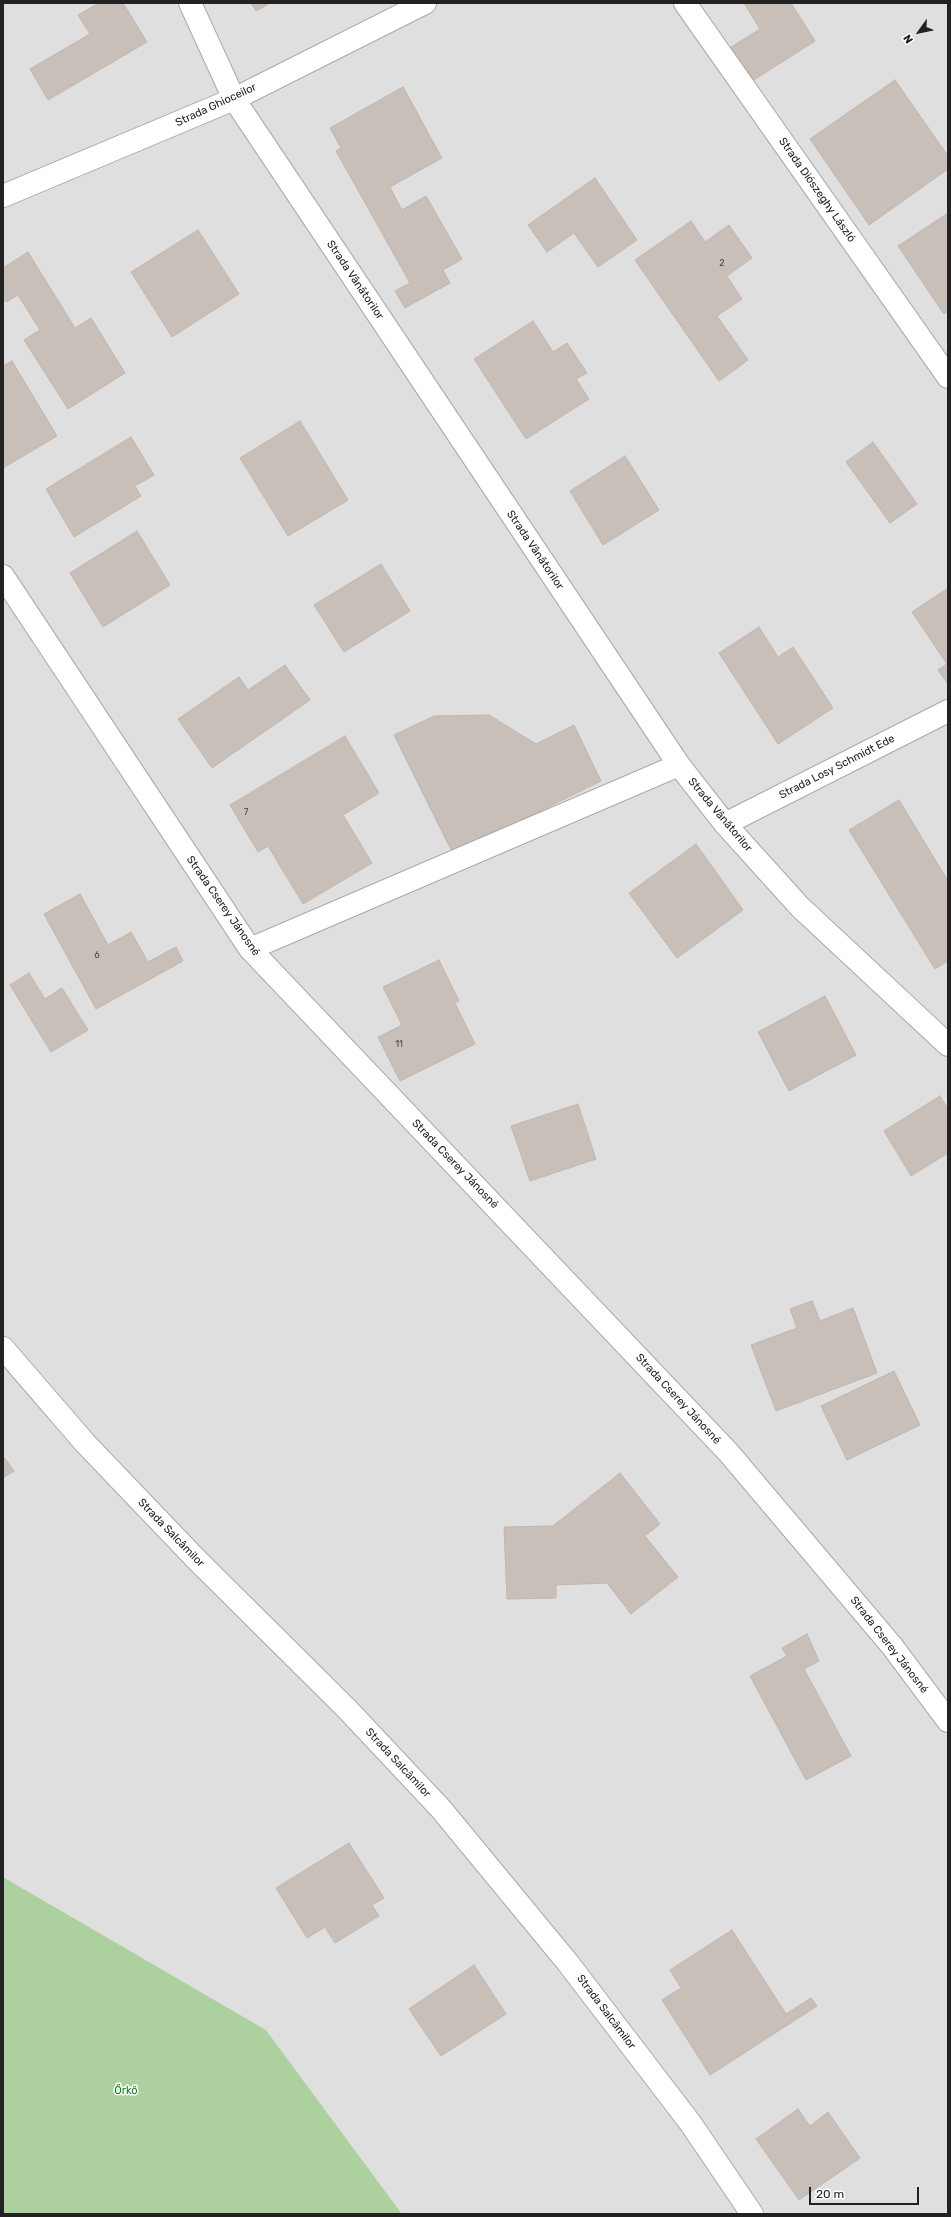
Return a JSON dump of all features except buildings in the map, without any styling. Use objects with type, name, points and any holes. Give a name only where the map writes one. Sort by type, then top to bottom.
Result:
[{"type":"street","name":"Strada Vânătorilor","points":[[190,3],[234,99],[679,765],[725,824],[800,907],[948,1045]]},
{"type":"street","name":"Strada Ghioceilor","points":[[3,196],[234,99],[425,3]]},
{"type":"street","name":"Strada Diószeghy László","points":[[685,3],[948,377]]},
{"type":"street","name":"Strada Cserey Jánosné","points":[[3,576],[250,949],[728,1452],[892,1646],[948,1722]]},
{"type":"street","name":"Strada Losy Schmidt Ede","points":[[725,824],[948,711]]},
{"type":"street","points":[[250,949],[679,765]]},
{"type":"street","name":"Strada Salcâmilor","points":[[3,1348],[85,1443],[184,1547],[348,1710],[441,1809],[573,1969],[691,2124],[752,2214]]},
{"type":"shaded area","points":[[3,3],[948,3],[948,2214],[402,2214],[266,2030],[3,1877]]},
{"type":"green space","name":"Őrkő","points":[[3,1877],[266,2030],[402,2214],[3,2214]]}]
